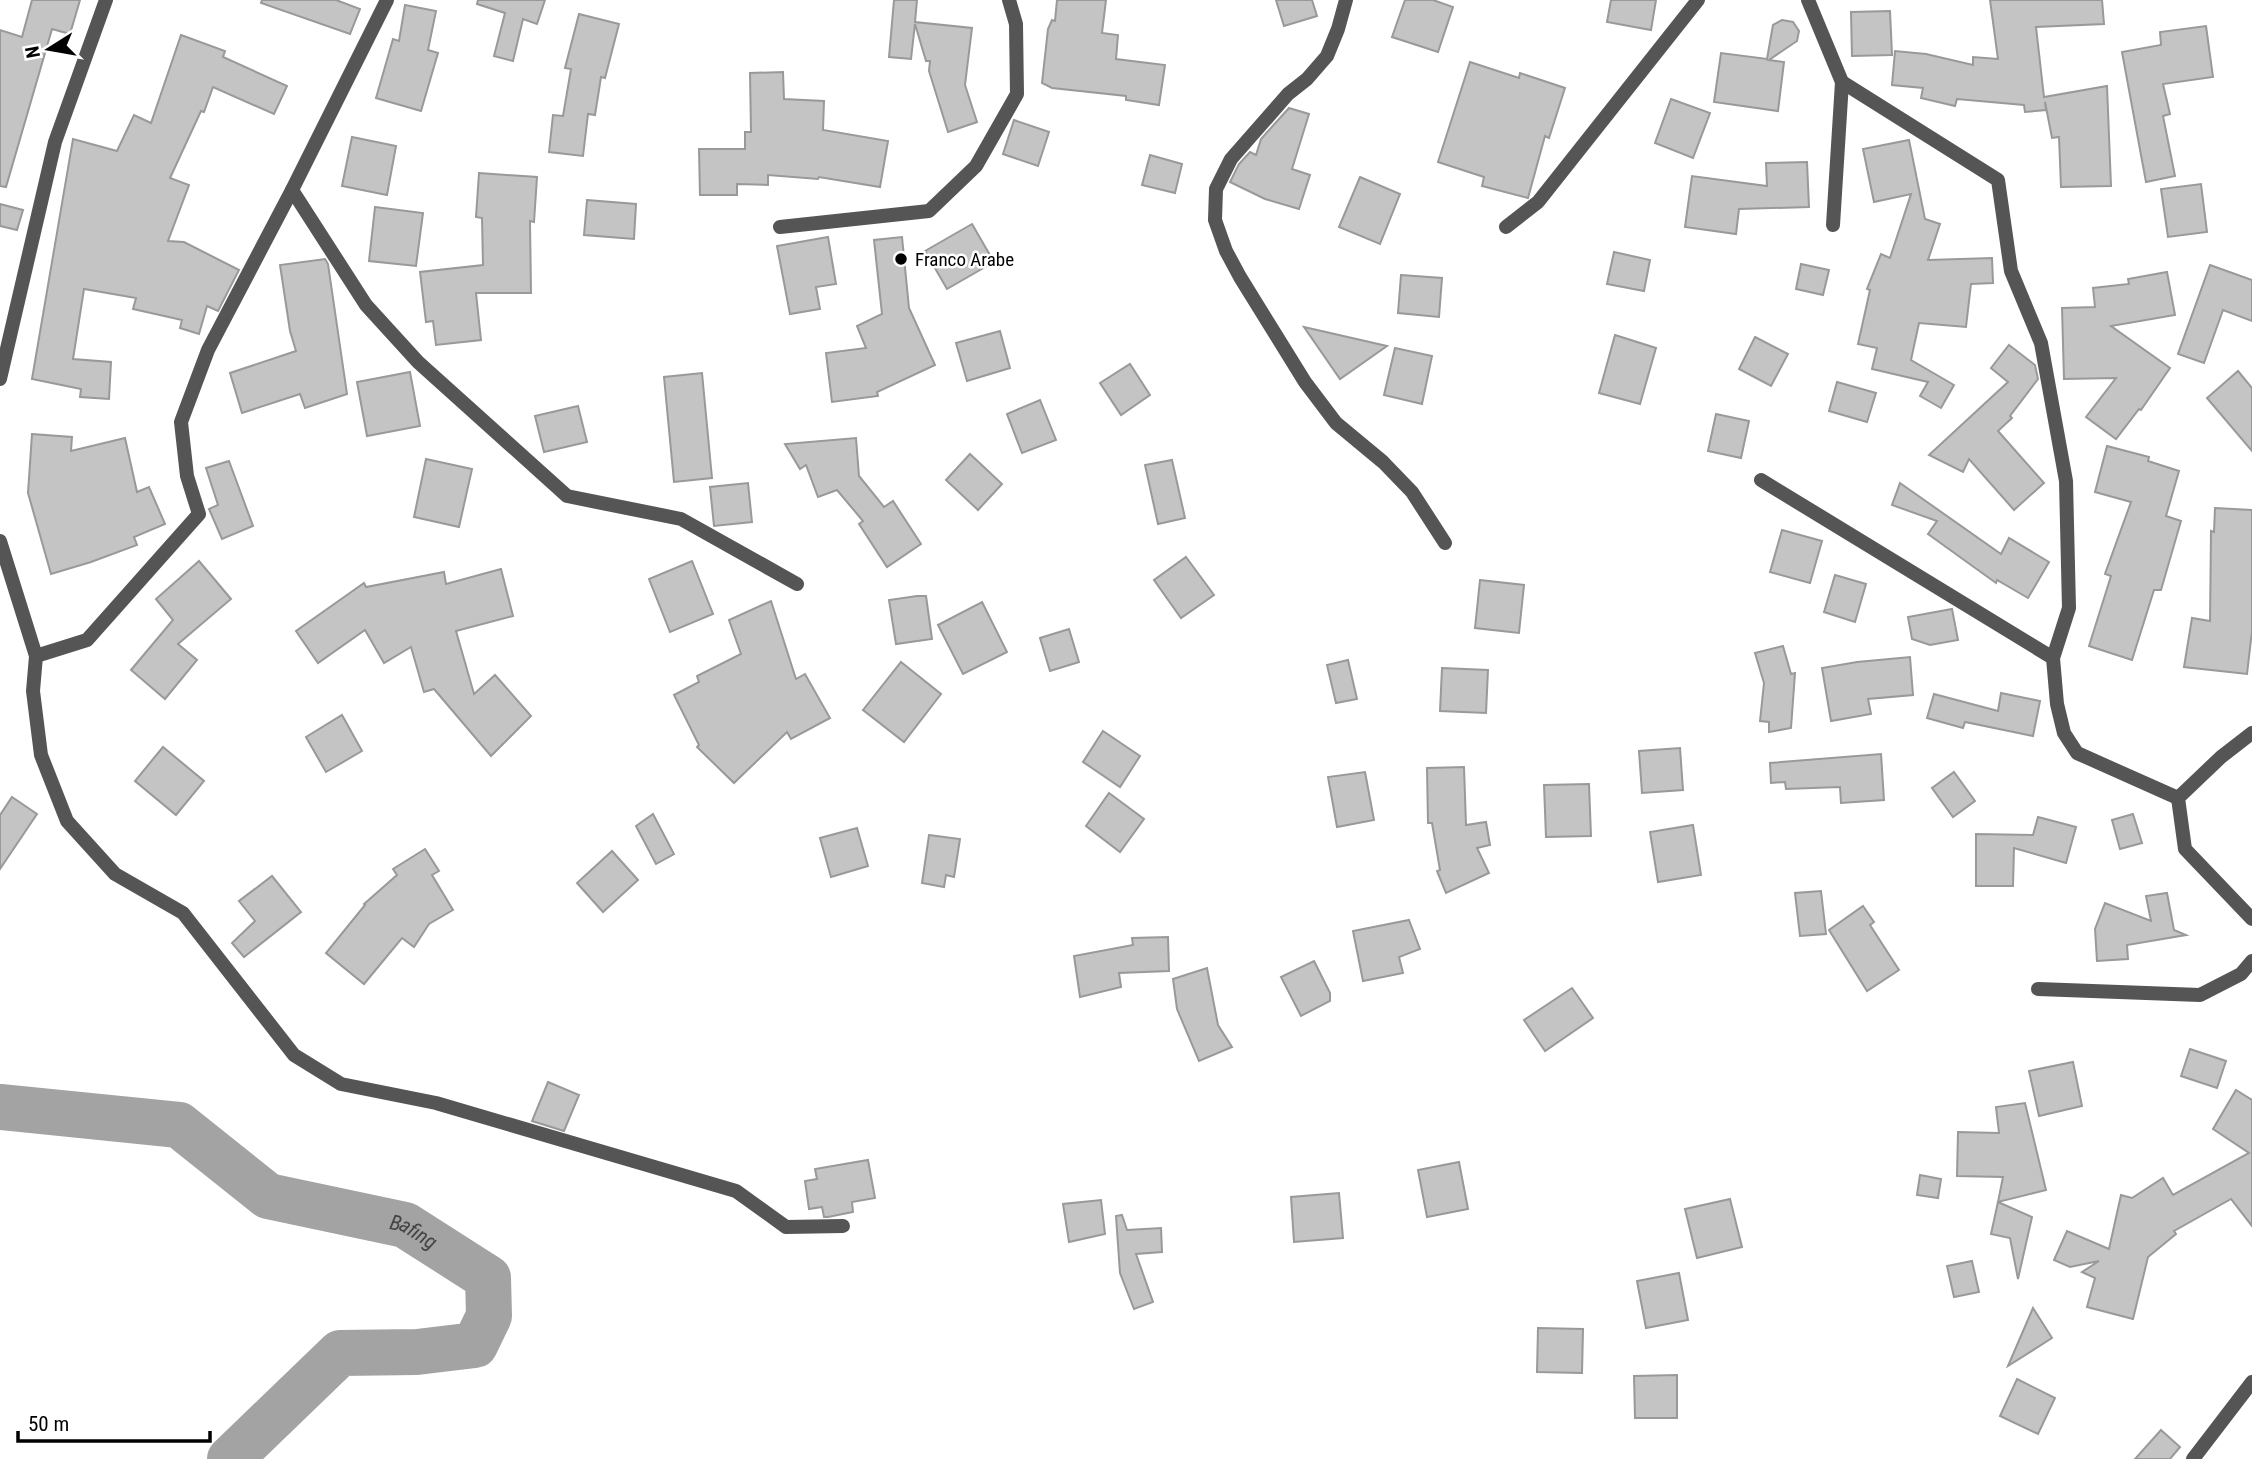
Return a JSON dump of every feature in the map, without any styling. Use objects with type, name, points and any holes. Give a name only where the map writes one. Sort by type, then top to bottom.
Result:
[{"type":"street","points":[[0,379],[55,142],[106,0]]},
{"type":"street","points":[[36,656],[87,640],[199,514],[187,476],[181,422],[208,350],[387,0]]},
{"type":"street","points":[[780,226],[929,211],[976,166],[1017,94],[1016,24],[1009,0]]},
{"type":"street","points":[[1346,0],[1327,57],[1307,79],[1288,94],[1231,159],[1216,189],[1215,220],[1226,251],[1240,278],[1305,382],[1336,423],[1412,492],[1445,543]]},
{"type":"street","points":[[1506,227],[1538,202],[1698,0]]},
{"type":"street","points":[[1808,0],[1842,82],[1833,225]]},
{"type":"street","points":[[1842,82],[1998,180],[2011,271],[2041,343],[2066,481],[2069,608],[2053,658],[2057,704],[2064,733],[2077,753],[2178,797]]},
{"type":"street","points":[[292,190],[366,305],[418,362],[567,496],[681,519],[797,584]]},
{"type":"street","points":[[1761,480],[2053,658]]},
{"type":"street","points":[[0,541],[36,656],[33,691],[41,755],[66,821],[115,874],[183,913],[294,1055],[341,1084],[436,1103],[736,1191],[786,1227],[843,1226]]},
{"type":"street","points":[[2178,797],[2221,757],[2252,733]]},
{"type":"street","points":[[2178,797],[2185,849],[2252,919]]},
{"type":"street","points":[[2038,989],[2200,995],[2241,974],[2252,961]]},
{"type":"street","points":[[2193,1459],[2252,1382]]},
{"type":"building","points":[[32,0],[80,0],[70,34],[52,29],[6,187],[0,186],[0,30],[22,37]]},
{"type":"building","points":[[262,0],[336,0],[360,9],[350,34],[261,3]]},
{"type":"building","points":[[478,0],[545,0],[537,24],[523,19],[513,61],[494,56],[505,13],[477,4]]},
{"type":"building","points":[[894,0],[917,0],[915,22],[972,28],[965,85],[977,122],[948,132],[929,71],[930,61],[926,61],[915,24],[911,59],[889,57]]},
{"type":"building","points":[[1057,0],[1106,0],[1102,33],[1118,35],[1116,59],[1165,65],[1159,105],[1126,100],[1126,96],[1052,88],[1042,83],[1048,29],[1052,20],[1055,21]]},
{"type":"building","points":[[1276,0],[1312,0],[1317,16],[1284,26]]},
{"type":"building","points":[[1405,0],[1433,0],[1453,7],[1438,52],[1392,37]]},
{"type":"building","points":[[1611,0],[1656,0],[1651,30],[1607,22]]},
{"type":"building","points":[[1990,0],[2102,0],[2104,24],[2036,27],[2044,97],[2107,86],[2111,186],[2061,187],[2059,137],[2052,138],[2045,102],[2046,110],[2025,112],[2024,105],[1957,99],[1955,106],[1921,98],[1923,88],[1892,85],[1895,51],[1926,54],[1973,65],[1973,57],[1998,59]]},
{"type":"building","points":[[405,5],[436,11],[428,50],[438,53],[421,111],[376,98],[393,39],[399,41]]},
{"type":"building","points":[[1890,11],[1892,55],[1852,56],[1851,12]]},
{"type":"building","points":[[579,14],[619,24],[605,78],[601,77],[595,115],[588,114],[583,156],[549,152],[553,115],[563,116],[571,69],[565,68]]},
{"type":"building","points":[[1782,20],[1793,22],[1799,31],[1797,41],[1769,60],[1784,62],[1778,111],[1714,102],[1721,53],[1767,59],[1773,25]]},
{"type":"building","points":[[2206,26],[2213,77],[2163,84],[2170,114],[2163,116],[2175,176],[2146,182],[2122,52],[2161,45],[2160,32]]},
{"type":"building","points":[[181,35],[225,51],[223,57],[287,86],[274,114],[213,87],[204,112],[201,111],[170,178],[189,185],[168,241],[184,242],[239,270],[218,311],[207,306],[199,334],[180,328],[182,320],[133,309],[136,298],[84,289],[73,359],[111,362],[109,399],[80,397],[81,389],[32,379],[73,139],[117,151],[134,115],[151,123]]},
{"type":"building","points":[[1470,62],[1519,78],[1520,73],[1565,88],[1549,138],[1545,136],[1528,198],[1482,186],[1484,177],[1438,162]]},
{"type":"building","points":[[783,72],[784,99],[824,101],[823,130],[888,141],[880,187],[819,177],[768,175],[768,185],[737,184],[737,195],[700,195],[699,149],[745,149],[745,132],[751,132],[750,73]]},
{"type":"building","points":[[1671,99],[1710,113],[1693,158],[1655,143]]},
{"type":"building","points":[[1289,108],[1309,114],[1292,169],[1310,175],[1299,209],[1265,199],[1230,182],[1239,164],[1250,152],[1256,155],[1261,139]]},
{"type":"building","points":[[1014,120],[1049,132],[1038,166],[1003,154]]},
{"type":"building","points":[[352,137],[396,146],[387,195],[342,186]]},
{"type":"building","points":[[1909,140],[1925,219],[1940,224],[1928,260],[1992,258],[1993,283],[1971,284],[1966,327],[1919,323],[1911,360],[1954,385],[1941,408],[1920,396],[1928,382],[1872,369],[1877,348],[1858,344],[1870,290],[1867,289],[1881,254],[1890,258],[1911,194],[1874,202],[1863,149]]},
{"type":"building","points":[[1150,155],[1182,164],[1175,193],[1142,185]]},
{"type":"building","points":[[1807,162],[1809,207],[1739,209],[1736,234],[1685,227],[1692,176],[1767,186],[1766,163]]},
{"type":"building","points":[[479,173],[537,177],[534,222],[530,221],[531,293],[476,293],[481,340],[436,345],[433,321],[426,322],[420,272],[483,265],[482,218],[476,217]]},
{"type":"building","points":[[1360,177],[1400,194],[1380,244],[1339,227]]},
{"type":"building","points":[[2201,184],[2207,232],[2168,237],[2161,189]]},
{"type":"building","points":[[587,200],[636,204],[634,239],[584,235]]},
{"type":"building","points":[[0,204],[23,210],[17,230],[0,226]]},
{"type":"building","points":[[375,207],[423,213],[416,266],[369,261]]},
{"type":"building","points":[[972,224],[994,262],[947,289],[925,251]]},
{"type":"building","points":[[828,237],[836,284],[816,287],[820,309],[790,314],[777,246]]},
{"type":"building","points":[[902,237],[909,308],[935,365],[877,392],[878,396],[832,402],[826,353],[866,348],[857,326],[882,314],[874,240]]},
{"type":"building","points":[[1614,252],[1650,260],[1644,291],[1607,284]]},
{"type":"building","points":[[325,259],[328,264],[347,394],[305,408],[300,394],[242,413],[230,373],[296,351],[290,331],[280,265]]},
{"type":"building","points":[[1801,264],[1829,270],[1823,295],[1796,289]]},
{"type":"building","points":[[2210,265],[2252,280],[2252,321],[2223,310],[2204,363],[2178,354]]},
{"type":"building","points":[[2167,272],[2175,315],[2111,326],[2170,368],[2141,410],[2139,409],[2116,439],[2086,417],[2116,378],[2064,379],[2062,308],[2095,307],[2093,288],[2129,284],[2128,279]]},
{"type":"building","points":[[1401,275],[1442,278],[1439,317],[1398,313]]},
{"type":"building","points":[[1304,327],[1387,346],[1340,379]]},
{"type":"building","points":[[1000,331],[1010,368],[967,381],[956,343]]},
{"type":"building","points":[[1615,335],[1656,348],[1640,404],[1599,393]]},
{"type":"building","points":[[1755,337],[1788,354],[1771,386],[1739,369]]},
{"type":"building","points":[[2009,345],[2035,365],[2038,379],[2010,416],[2012,418],[1998,431],[2044,483],[2014,510],[1969,459],[1963,472],[1929,455],[2008,382],[1991,368]]},
{"type":"building","points":[[1395,348],[1432,356],[1422,404],[1384,395]]},
{"type":"building","points":[[1130,364],[1150,395],[1121,415],[1100,383]]},
{"type":"building","points":[[2238,371],[2252,388],[2252,451],[2207,398]]},
{"type":"building","points":[[410,372],[420,426],[367,436],[357,382]]},
{"type":"building","points":[[702,373],[712,478],[674,482],[664,377]]},
{"type":"building","points":[[1837,382],[1876,393],[1867,422],[1829,411]]},
{"type":"building","points":[[1040,400],[1056,440],[1022,453],[1007,414]]},
{"type":"building","points":[[578,406],[587,442],[544,452],[535,416]]},
{"type":"building","points":[[1716,414],[1749,421],[1741,458],[1708,451]]},
{"type":"building","points":[[32,434],[72,437],[71,451],[125,438],[137,492],[149,487],[165,524],[134,537],[137,545],[51,574],[28,493]]},
{"type":"building","points":[[856,438],[859,476],[884,507],[893,501],[921,544],[887,567],[859,524],[863,521],[837,490],[818,497],[806,465],[800,469],[785,444]]},
{"type":"building","points":[[2107,446],[2149,457],[2148,461],[2179,471],[2166,516],[2181,521],[2161,590],[2154,590],[2132,660],[2089,646],[2111,576],[2105,574],[2131,502],[2095,492]]},
{"type":"building","points":[[970,454],[1002,484],[978,510],[946,480]]},
{"type":"building","points":[[426,459],[472,469],[459,527],[414,517]]},
{"type":"building","points":[[1172,460],[1185,518],[1158,524],[1145,465]]},
{"type":"building","points":[[229,461],[253,526],[222,539],[209,509],[218,505],[206,468]]},
{"type":"building","points":[[748,483],[752,522],[714,526],[710,487]]},
{"type":"building","points":[[1900,483],[2001,554],[2009,538],[2049,562],[2028,598],[1997,580],[1996,583],[1928,534],[1937,521],[1892,505]]},
{"type":"building","points":[[2215,508],[2252,510],[2252,631],[2247,674],[2184,667],[2192,618],[2210,621],[2211,531],[2214,532]]},
{"type":"building","points":[[1782,530],[1822,541],[1810,583],[1770,572]]},
{"type":"building","points":[[1186,557],[1214,595],[1181,618],[1154,580]]},
{"type":"building","points":[[199,561],[231,599],[178,644],[197,660],[165,699],[131,670],[173,620],[156,599]]},
{"type":"building","points":[[692,561],[713,614],[670,632],[649,579]]},
{"type":"building","points":[[501,569],[513,616],[456,631],[474,694],[495,675],[531,716],[491,756],[434,689],[424,692],[411,647],[384,663],[365,630],[318,663],[296,631],[364,583],[366,587],[444,572],[446,584]]},
{"type":"building","points":[[1835,575],[1866,584],[1855,622],[1824,612]]},
{"type":"building","points":[[1480,580],[1524,585],[1519,633],[1475,628]]},
{"type":"building","points":[[926,596],[932,639],[896,644],[889,600]]},
{"type":"building","points":[[771,601],[796,679],[805,674],[830,718],[791,739],[787,732],[734,783],[697,747],[699,745],[674,695],[699,682],[697,676],[741,654],[729,620]]},
{"type":"building","points":[[982,602],[1007,652],[963,674],[938,625]]},
{"type":"building","points":[[1952,609],[1958,640],[1930,645],[1912,639],[1908,617]]},
{"type":"building","points":[[1069,629],[1079,662],[1050,671],[1040,638]]},
{"type":"building","points":[[1783,646],[1791,674],[1795,673],[1791,728],[1769,732],[1769,722],[1760,721],[1764,683],[1755,653]]},
{"type":"building","points":[[1910,657],[1913,695],[1868,699],[1871,714],[1831,721],[1822,668]]},
{"type":"building","points":[[1348,660],[1357,699],[1336,703],[1327,665]]},
{"type":"building","points":[[901,662],[941,694],[904,742],[863,710]]},
{"type":"building","points":[[1442,668],[1488,670],[1486,713],[1440,711]]},
{"type":"building","points":[[2001,693],[2040,701],[2033,736],[1965,722],[1963,728],[1927,718],[1934,694],[1998,711]]},
{"type":"building","points":[[342,715],[362,751],[326,772],[306,737]]},
{"type":"building","points":[[1103,731],[1140,756],[1120,787],[1083,762]]},
{"type":"building","points":[[163,747],[204,781],[176,815],[135,781]]},
{"type":"building","points":[[1680,748],[1683,790],[1642,793],[1639,751]]},
{"type":"building","points":[[1881,754],[1884,800],[1841,803],[1840,787],[1786,789],[1785,782],[1771,783],[1770,763]]},
{"type":"building","points":[[1464,767],[1466,825],[1486,822],[1490,845],[1477,848],[1489,873],[1446,893],[1437,871],[1440,870],[1432,823],[1428,823],[1427,768]]},
{"type":"building","points":[[1365,772],[1374,820],[1337,827],[1328,777]]},
{"type":"building","points":[[1954,772],[1975,801],[1953,817],[1932,788]]},
{"type":"building","points":[[1589,784],[1591,836],[1546,837],[1544,785]]},
{"type":"building","points":[[1109,793],[1144,819],[1120,852],[1086,826]]},
{"type":"building","points":[[12,797],[37,814],[0,869],[0,815]]},
{"type":"building","points":[[653,814],[674,854],[656,864],[636,826]]},
{"type":"building","points":[[2133,814],[2142,843],[2120,849],[2112,820]]},
{"type":"building","points":[[2038,817],[2076,827],[2066,863],[2014,848],[2013,886],[1976,886],[1976,834],[2033,835]]},
{"type":"building","points":[[1693,825],[1701,875],[1658,882],[1650,832]]},
{"type":"building","points":[[857,828],[868,866],[831,877],[820,838]]},
{"type":"building","points":[[929,835],[960,839],[954,877],[946,875],[944,887],[922,883]]},
{"type":"building","points":[[425,849],[439,871],[432,875],[453,910],[429,924],[414,947],[402,938],[364,984],[326,953],[364,904],[397,875],[393,869]]},
{"type":"building","points":[[612,851],[638,880],[603,912],[577,883]]},
{"type":"building","points":[[272,876],[301,912],[244,957],[232,943],[255,921],[239,901]]},
{"type":"building","points":[[1821,891],[1826,934],[1800,936],[1795,893]]},
{"type":"building","points":[[2167,893],[2174,930],[2186,935],[2127,945],[2128,959],[2097,961],[2095,929],[2105,903],[2151,921],[2146,896]]},
{"type":"building","points":[[1863,906],[1874,922],[1870,925],[1899,970],[1867,991],[1829,930]]},
{"type":"building","points":[[1409,920],[1420,949],[1399,957],[1403,973],[1363,981],[1353,931]]},
{"type":"building","points":[[1168,937],[1169,971],[1119,973],[1121,987],[1080,997],[1074,956],[1133,945],[1132,938]]},
{"type":"building","points":[[1314,961],[1330,993],[1330,1001],[1301,1016],[1281,977]]},
{"type":"building","points":[[1207,968],[1218,1025],[1232,1047],[1199,1061],[1177,1009],[1173,979]]},
{"type":"building","points":[[1572,988],[1593,1018],[1545,1051],[1524,1020]]},
{"type":"building","points":[[2190,1049],[2226,1061],[2217,1088],[2181,1076]]},
{"type":"building","points":[[2073,1062],[2082,1106],[2039,1116],[2029,1071]]},
{"type":"building","points":[[548,1082],[579,1095],[564,1131],[532,1121]]},
{"type":"building","points":[[2236,1090],[2252,1100],[2252,1226],[2231,1199],[2174,1231],[2176,1234],[2148,1257],[2133,1319],[2087,1307],[2095,1278],[2082,1272],[2099,1261],[2070,1267],[2054,1260],[2067,1231],[2109,1249],[2121,1195],[2132,1198],[2163,1178],[2173,1195],[2249,1153],[2213,1129]]},
{"type":"building","points":[[2025,1103],[2046,1190],[1998,1202],[2003,1177],[1957,1176],[1958,1132],[1999,1133],[1996,1107]]},
{"type":"building","points":[[868,1160],[875,1198],[852,1202],[853,1212],[828,1217],[824,1217],[822,1207],[809,1209],[805,1181],[817,1179],[815,1169]]},
{"type":"building","points":[[1459,1162],[1468,1209],[1427,1217],[1418,1170]]},
{"type":"building","points":[[1920,1175],[1941,1179],[1938,1198],[1917,1195]]},
{"type":"building","points":[[1339,1193],[1343,1238],[1294,1242],[1291,1197]]},
{"type":"building","points":[[1730,1199],[1742,1247],[1697,1258],[1685,1209]]},
{"type":"building","points":[[1101,1200],[1105,1234],[1069,1242],[1063,1204]]},
{"type":"building","points":[[1998,1202],[2032,1217],[2018,1279],[2010,1238],[1991,1234]]},
{"type":"building","points":[[1122,1215],[1127,1230],[1161,1228],[1162,1252],[1136,1254],[1153,1302],[1134,1309],[1120,1273],[1116,1216]]},
{"type":"building","points":[[1972,1261],[1979,1292],[1954,1297],[1947,1266]]},
{"type":"building","points":[[1679,1273],[1688,1320],[1646,1328],[1637,1281]]},
{"type":"building","points":[[2033,1308],[2052,1338],[2008,1366]]},
{"type":"building","points":[[1538,1328],[1583,1329],[1582,1373],[1537,1372]]},
{"type":"building","points":[[1677,1375],[1677,1418],[1635,1418],[1634,1376]]},
{"type":"building","points":[[2017,1379],[2055,1398],[2038,1434],[2000,1416]]},
{"type":"building","points":[[2161,1430],[2180,1447],[2170,1459],[2135,1459]]},
{"type":"waterway","name":"Bafing","points":[[0,1107],[179,1125],[268,1196],[405,1225],[488,1278],[489,1316],[475,1345],[417,1352],[340,1353],[230,1459]]},
{"type":"place","name":"Franco Arabe","points":[[901,259]]}]
